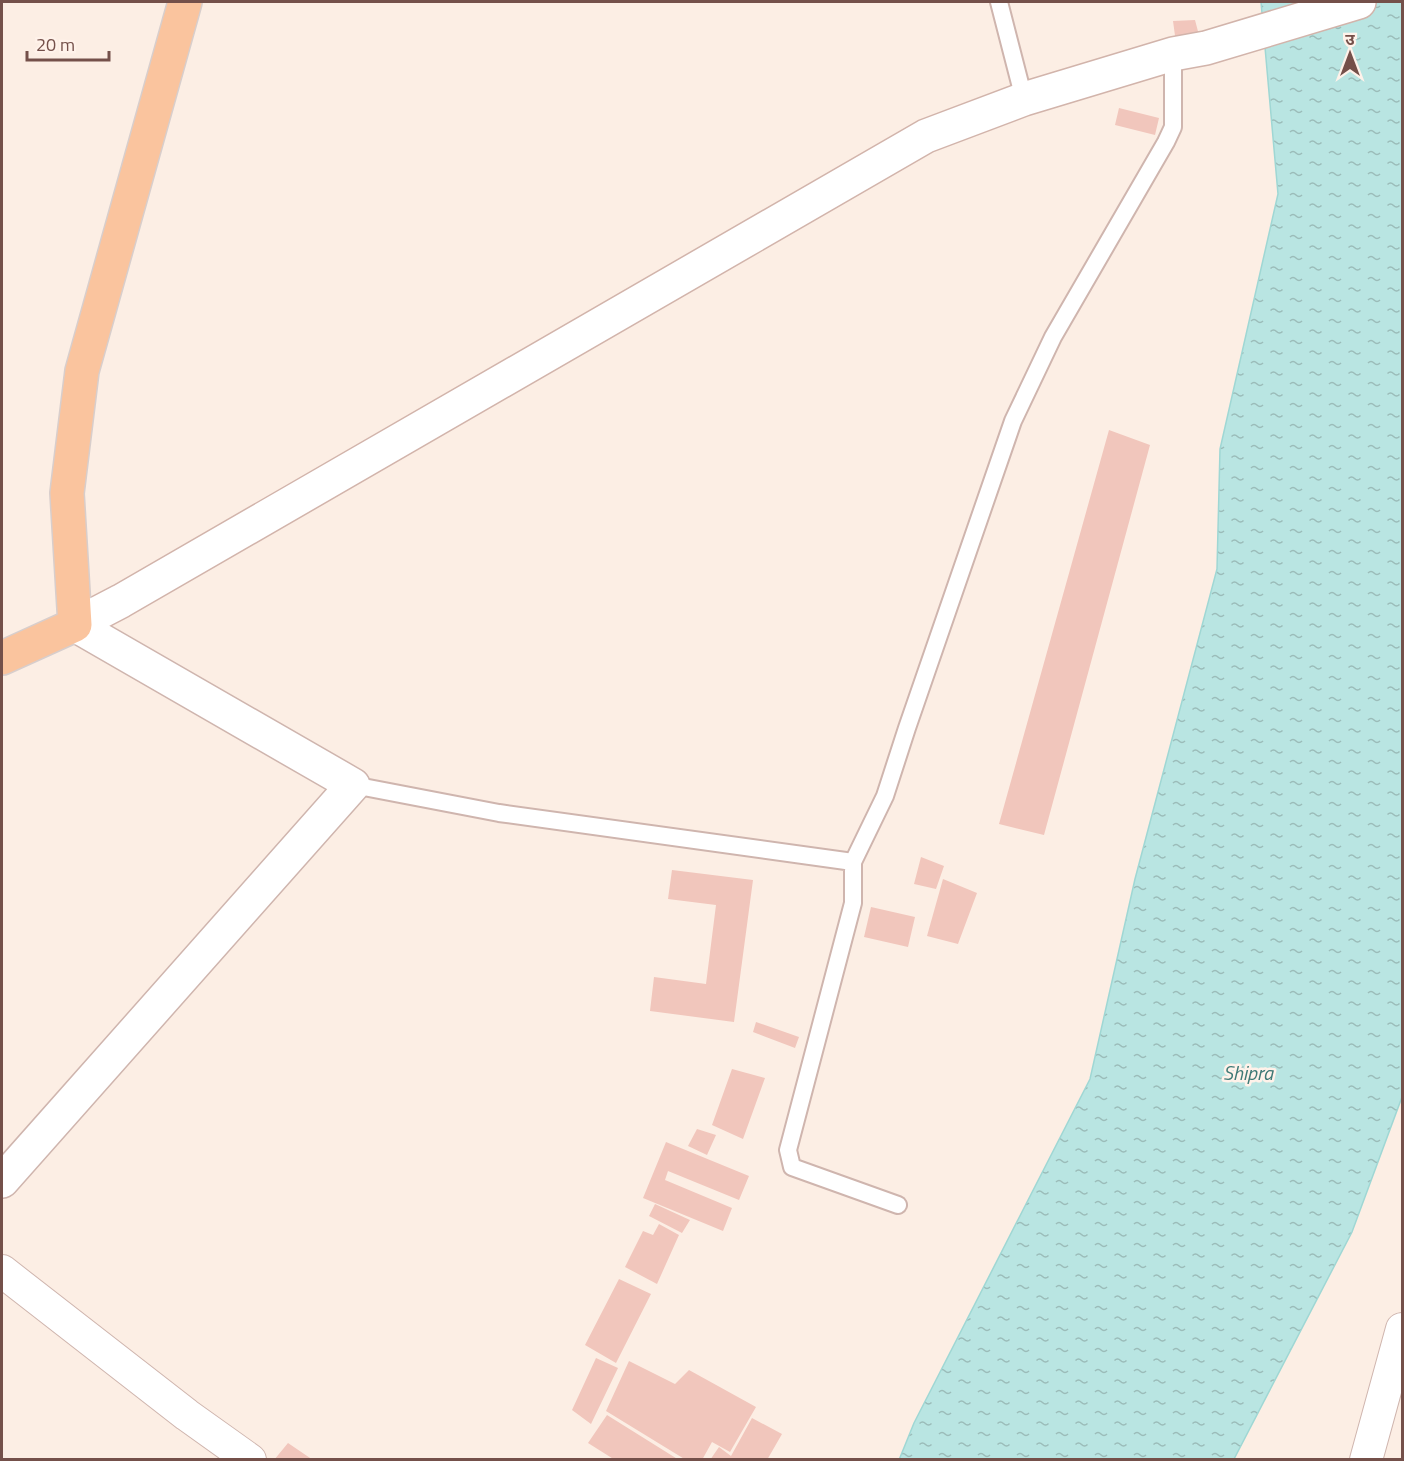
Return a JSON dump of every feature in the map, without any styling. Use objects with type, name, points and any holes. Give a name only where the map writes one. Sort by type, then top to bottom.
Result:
[{"type":"main road","points":[[75,625],[67,493],[82,371],[185,2]]},
{"type":"main road","points":[[2,658],[121,601],[926,136],[1024,99],[1359,2]]},
{"type":"main road","points":[[2,1181],[353,785],[75,625]]},
{"type":"street","points":[[2,1271],[187,1415],[250,1460]]},
{"type":"street","points":[[1366,1460],[1402,1329]]},
{"type":"lane","points":[[999,2],[1024,99]]},
{"type":"lane","points":[[898,1205],[792,1167],[788,1150],[853,903],[853,862],[885,796],[1013,422],[1053,337],[1173,127],[1173,54]]},
{"type":"lane","points":[[353,785],[499,813],[853,862]]},
{"type":"water","name":"Shipra","points":[[1261,2],[1402,2],[1402,1097],[1352,1232],[1234,1459],[899,1460],[914,1423],[1090,1079],[1135,879],[1217,569],[1220,449],[1278,194]]},
{"type":"building","points":[[1195,20],[1200,39],[1176,43],[1173,21]]},
{"type":"building","points":[[1119,108],[1159,118],[1155,135],[1115,125]]},
{"type":"building","points":[[1109,430],[1150,445],[1044,835],[999,824]]},
{"type":"building","points":[[921,857],[944,866],[936,889],[914,884]]},
{"type":"building","points":[[672,870],[753,880],[734,1022],[650,1011],[654,977],[706,984],[716,905],[668,899]]},
{"type":"building","points":[[943,879],[977,893],[958,944],[927,936]]},
{"type":"building","points":[[871,907],[915,917],[908,947],[864,937]]},
{"type":"building","points":[[756,1022],[799,1037],[795,1048],[753,1032]]},
{"type":"building","points":[[732,1069],[765,1078],[743,1139],[712,1125]]},
{"type":"building","points":[[697,1129],[716,1135],[707,1155],[688,1146]]},
{"type":"building","points":[[666,1142],[749,1176],[739,1200],[668,1171],[665,1180],[732,1208],[723,1231],[643,1198]]},
{"type":"building","points":[[655,1204],[690,1220],[682,1233],[649,1216]]},
{"type":"building","points":[[659,1224],[679,1235],[657,1284],[625,1267],[643,1231],[653,1235]]},
{"type":"building","points":[[619,1279],[651,1294],[616,1363],[585,1345]]},
{"type":"building","points":[[596,1358],[618,1368],[591,1424],[572,1410]]},
{"type":"building","points":[[629,1361],[675,1384],[689,1370],[756,1407],[730,1452],[712,1442],[702,1460],[686,1460],[606,1411]]},
{"type":"building","points":[[607,1415],[679,1460],[615,1460],[588,1443]]},
{"type":"building","points":[[752,1418],[782,1434],[767,1460],[710,1460],[719,1447],[731,1456]]},
{"type":"building","points":[[288,1443],[313,1460],[274,1460]]}]
